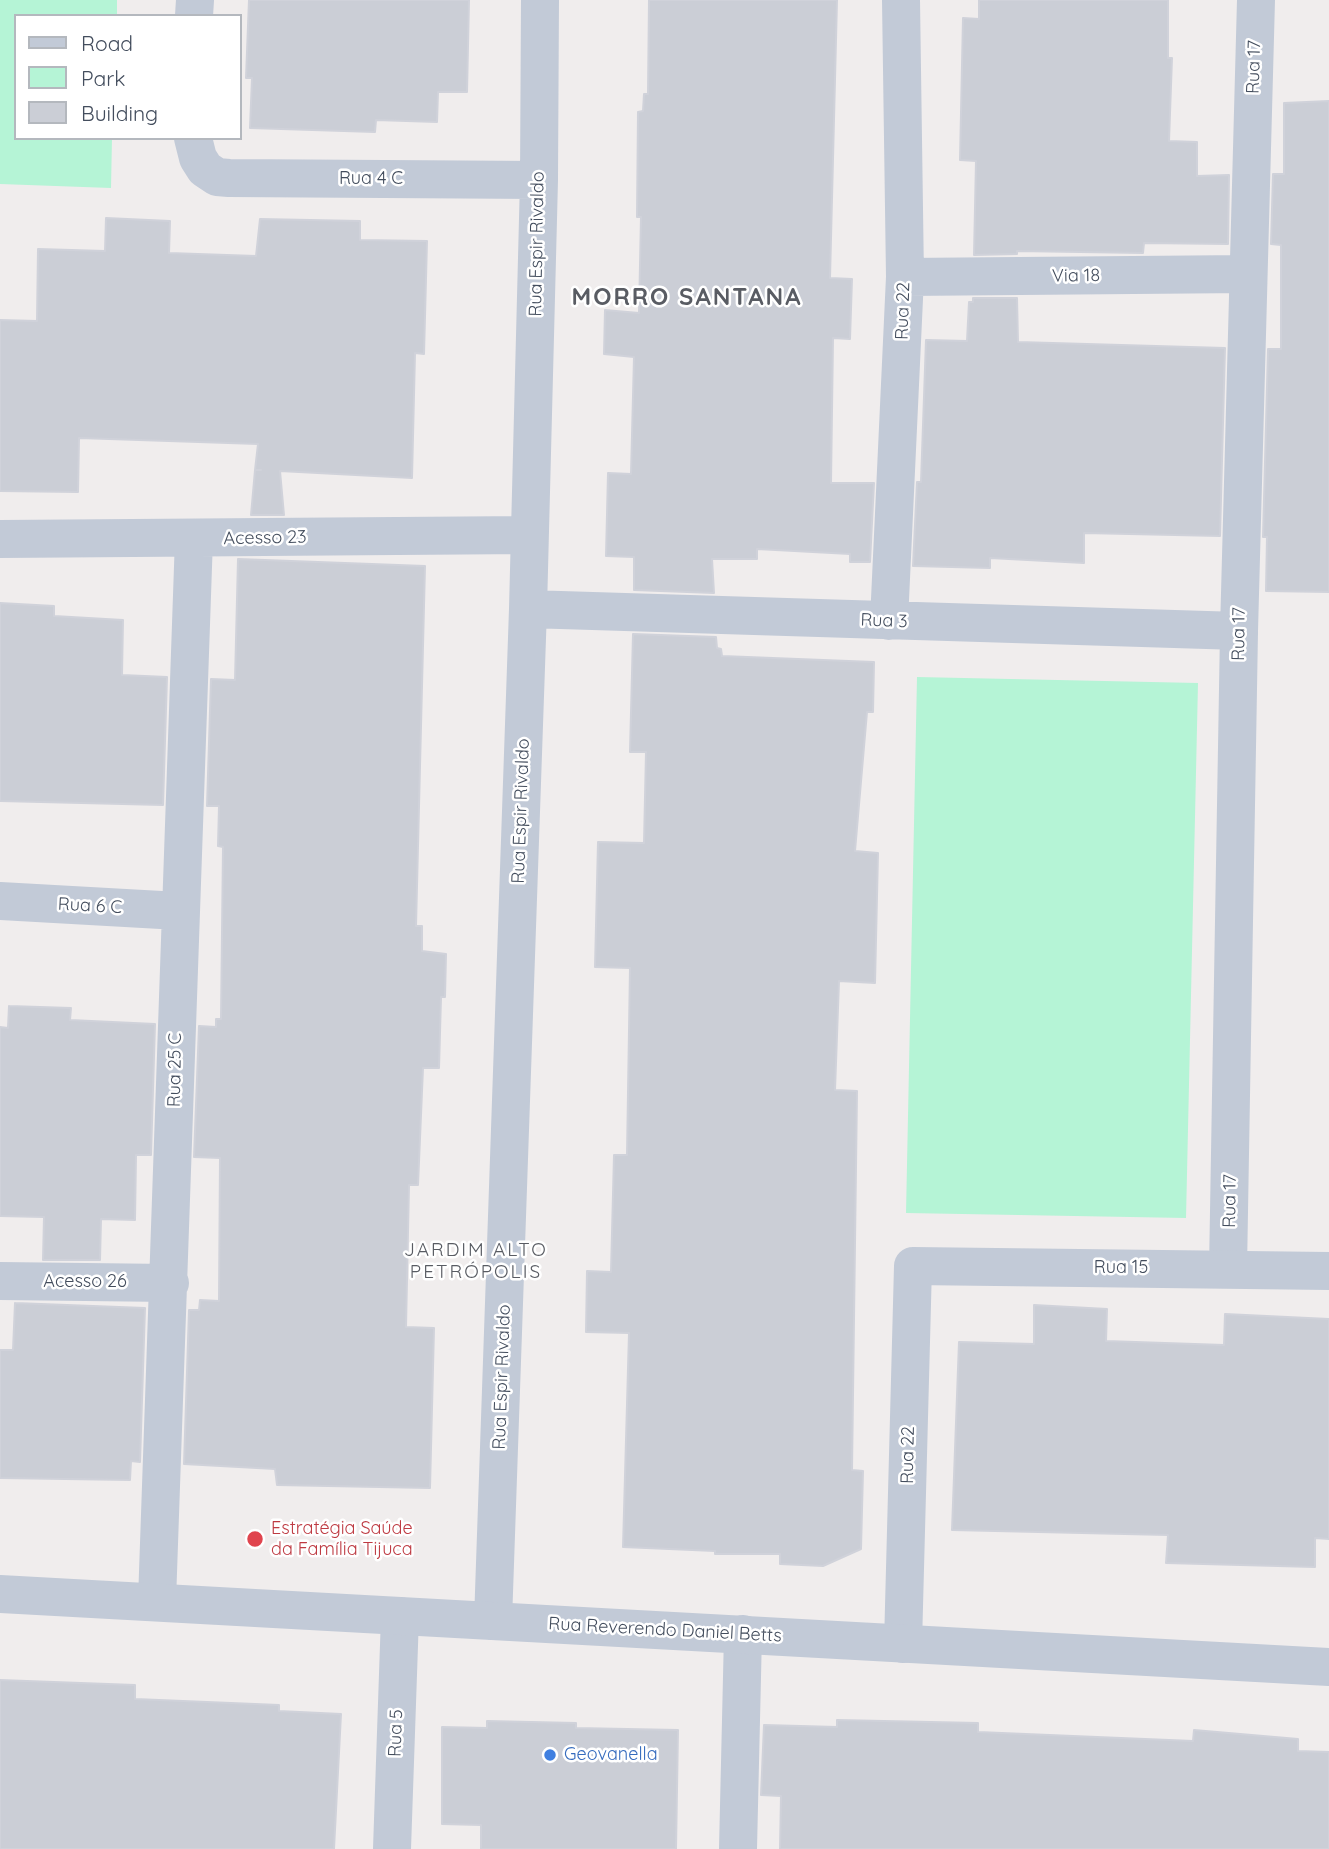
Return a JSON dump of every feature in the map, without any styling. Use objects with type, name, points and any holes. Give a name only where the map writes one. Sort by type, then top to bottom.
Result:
[{"type":"street","name":"Rua Espir Rivaldo","points":[[493,1621],[528,609],[539,180],[540,0]]},
{"type":"street","name":"Rua 22","points":[[888,621],[905,277],[901,0]]},
{"type":"street","name":"Rua 17","points":[[1228,1269],[1239,631],[1256,0]]},
{"type":"street","name":"Rua 4 C","points":[[199,154],[217,177],[229,178],[539,180]]},
{"type":"street","name":"Via 18","points":[[905,277],[1247,274]]},
{"type":"street","name":"Acesso 23","points":[[0,539],[529,535]]},
{"type":"street","name":"Rua 25 C","points":[[157,1601],[194,538]]},
{"type":"street","name":"Rua 3","points":[[528,609],[1239,631]]},
{"type":"street","name":"Rua 6 C","points":[[0,901],[179,911]]},
{"type":"street","name":"Rua 22","points":[[903,1644],[912,1266]]},
{"type":"street","name":"Rua 15","points":[[912,1266],[1329,1271]]},
{"type":"street","name":"Acesso 26","points":[[0,1281],[170,1283]]},
{"type":"street","name":"Rua Reverendo Daniel Betts","points":[[0,1594],[1329,1667]]},
{"type":"street","name":"Rua 5","points":[[392,1849],[400,1616]]},
{"type":"street","points":[[738,1849],[743,1634]]},
{"type":"green space","points":[[0,0],[117,0],[117,14],[14,14],[14,140],[112,140],[111,188],[0,184]]},
{"type":"green space","points":[[917,677],[1198,683],[1186,1218],[906,1213]]},
{"type":"building","points":[[249,0],[469,0],[467,92],[438,92],[437,122],[376,120],[375,132],[250,128],[252,78],[246,78]]},
{"type":"building","points":[[649,0],[837,0],[830,278],[852,279],[850,339],[833,338],[831,483],[874,483],[870,562],[850,562],[850,554],[757,549],[757,559],[712,559],[714,593],[634,590],[634,557],[606,556],[608,473],[631,474],[634,357],[604,354],[605,310],[639,313],[641,217],[637,217],[638,112],[643,111],[644,94],[648,94]]},
{"type":"building","points":[[979,0],[1168,0],[1168,58],[1172,58],[1169,141],[1197,142],[1197,176],[1229,175],[1228,244],[1144,243],[1143,253],[1017,251],[1017,254],[974,255],[976,161],[960,160],[963,18],[979,19]]},
{"type":"building","points":[[1329,101],[1329,592],[1266,591],[1267,537],[1263,537],[1268,349],[1281,349],[1281,245],[1271,244],[1273,174],[1284,174],[1284,103]]},
{"type":"building","points":[[106,218],[170,221],[169,253],[256,256],[260,219],[360,221],[360,240],[427,241],[424,354],[415,353],[412,478],[280,471],[284,515],[251,515],[258,444],[79,438],[78,492],[0,491],[0,320],[37,321],[38,249],[105,251]]},
{"type":"building","points":[[973,298],[1017,298],[1018,342],[1225,348],[1220,536],[1084,533],[1084,563],[990,558],[990,568],[913,566],[917,482],[921,482],[926,340],[967,341],[969,302],[973,302]]},
{"type":"building","points":[[238,559],[425,566],[416,926],[422,926],[422,951],[446,954],[445,997],[441,997],[439,1068],[423,1068],[418,1185],[409,1185],[406,1327],[434,1328],[430,1488],[277,1485],[275,1469],[184,1464],[189,1310],[199,1310],[200,1300],[219,1301],[220,1158],[194,1157],[199,1026],[216,1027],[216,1019],[221,1019],[223,847],[218,846],[219,806],[207,806],[211,679],[235,680]]},
{"type":"building","points":[[0,603],[54,606],[54,616],[123,620],[122,675],[167,677],[163,805],[0,801]]},
{"type":"building","points":[[633,634],[716,637],[717,648],[721,649],[722,656],[874,662],[873,712],[867,712],[855,851],[878,853],[875,983],[839,981],[835,1090],[857,1091],[852,1470],[863,1471],[861,1549],[823,1566],[780,1564],[780,1554],[715,1554],[715,1551],[623,1547],[629,1333],[586,1332],[587,1271],[611,1272],[614,1155],[627,1155],[630,968],[595,967],[598,842],[644,843],[646,752],[630,752]]},
{"type":"building","points":[[9,1006],[71,1008],[70,1020],[155,1024],[151,1155],[136,1155],[135,1220],[101,1219],[100,1260],[43,1260],[44,1217],[0,1216],[0,1027],[8,1028]]},
{"type":"building","points":[[15,1303],[145,1308],[140,1462],[131,1461],[130,1480],[0,1478],[0,1350],[13,1350]]},
{"type":"building","points":[[1034,1305],[1107,1309],[1106,1341],[1224,1345],[1225,1314],[1329,1319],[1329,1539],[1315,1538],[1315,1567],[1166,1563],[1168,1535],[952,1530],[959,1342],[1034,1344]]},
{"type":"building","points":[[0,1680],[135,1685],[135,1699],[279,1705],[279,1711],[341,1714],[334,1849],[0,1849]]},
{"type":"building","points":[[837,1720],[978,1723],[978,1732],[1193,1741],[1194,1730],[1298,1739],[1298,1751],[1329,1752],[1329,1849],[780,1849],[781,1796],[761,1795],[764,1725],[837,1727]]},
{"type":"building","points":[[487,1721],[576,1723],[576,1728],[678,1730],[676,1849],[481,1849],[481,1825],[442,1824],[442,1727],[487,1728]]},
{"type":"place","name":"Estratégia Saúde da Família Tijuca","points":[[255,1539]]},
{"type":"place","name":"Geovanella","points":[[550,1755]]},
{"type":"district","name":"MORRO SANTANA","points":[[687,298]]},
{"type":"district","name":"JARDIM ALTO PETRÓPOLIS","points":[[476,1261]]}]
